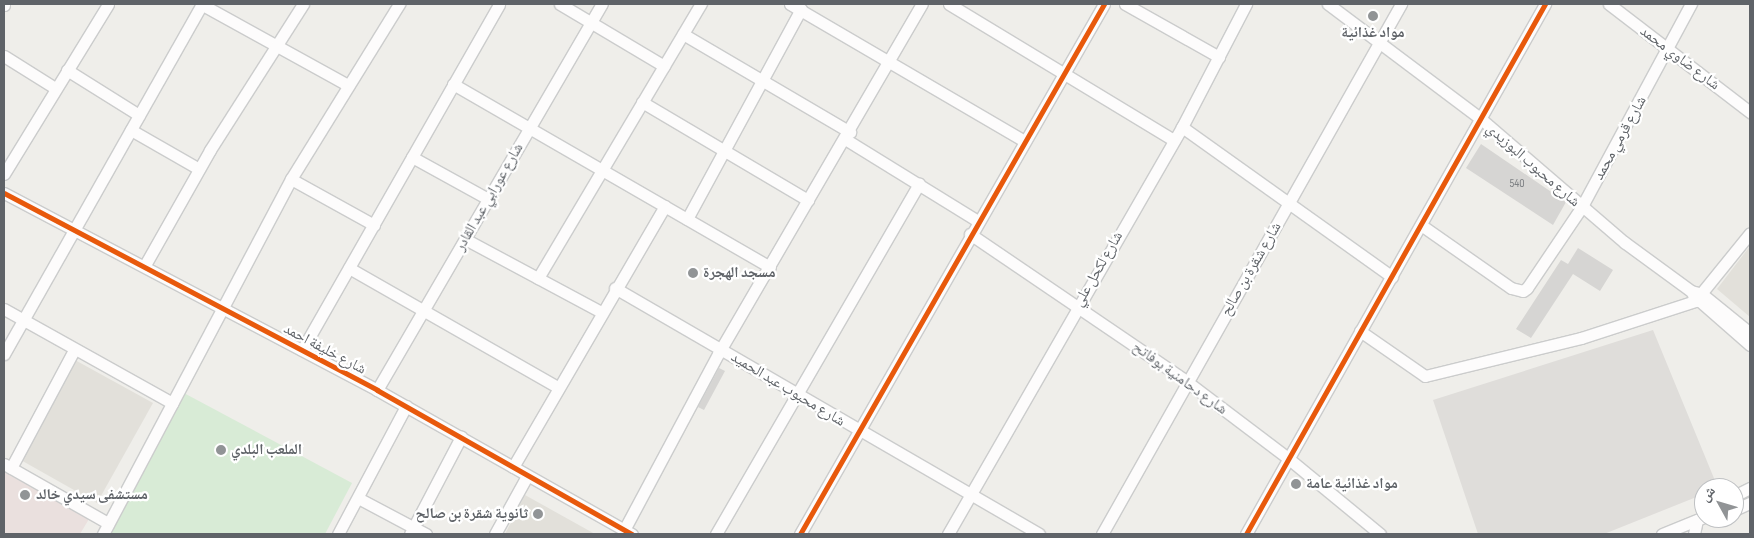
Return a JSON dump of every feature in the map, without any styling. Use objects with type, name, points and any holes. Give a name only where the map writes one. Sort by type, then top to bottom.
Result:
[{"type":"street","points":[[4,174],[54,88],[108,4]]},
{"type":"street","points":[[4,354],[72,229],[131,130],[201,4],[348,85]]},
{"type":"street","points":[[145,265],[199,169],[278,47],[303,4]]},
{"type":"street","points":[[102,534],[291,179],[399,4]]},
{"type":"street","points":[[302,350],[498,4]]},
{"type":"street","points":[[560,4],[664,66]]},
{"type":"street","name":"شارع عورابي عبد القادر","points":[[377,390],[602,4]]},
{"type":"street","points":[[538,278],[700,4]]},
{"type":"street","points":[[790,4],[1024,141]]},
{"type":"street","points":[[628,532],[721,350],[848,135],[922,4]]},
{"type":"street","points":[[949,4],[1174,140]]},
{"type":"street","points":[[800,534],[860,432],[970,234],[1104,4]]},
{"type":"street","points":[[1125,4],[1219,56]]},
{"type":"street","name":"شارع لكحل علي","points":[[948,534],[1078,304],[1182,127],[1246,4]]},
{"type":"street","name":"شارع محبوب البوزيدي","points":[[1328,4],[1382,40],[1481,119],[1582,208],[1696,295]]},
{"type":"street","name":"شارع شقرة بن صالح","points":[[1102,534],[1186,381],[1401,4]]},
{"type":"street","points":[[1246,534],[1545,4]]},
{"type":"street","name":"شارع ضاوي محمد","points":[[1609,4],[1750,112]]},
{"type":"street","name":"شارع قرمي محمد","points":[[1421,225],[1512,288],[1522,291],[1582,208],[1670,49],[1691,4]]},
{"type":"street","points":[[686,219],[725,151],[761,80],[801,9]]},
{"type":"street","points":[[683,34],[848,135],[919,184],[978,221]]},
{"type":"street","points":[[4,56],[54,88]]},
{"type":"street","points":[[67,70],[139,115]]},
{"type":"street","points":[[453,84],[770,268]]},
{"type":"street","points":[[642,102],[808,200]]},
{"type":"street","points":[[1182,127],[1392,277]]},
{"type":"street","points":[[131,130],[199,169]]},
{"type":"street","points":[[412,157],[488,199]]},
{"type":"street","points":[[291,179],[374,225]]},
{"type":"street","points":[[716,534],[919,184]]},
{"type":"street","name":"شارع خليفة احمد","points":[[4,193],[145,265],[222,310],[377,390],[628,532]]},
{"type":"street","points":[[512,467],[664,206]]},
{"type":"street","name":"شارع دحامنية بوفاتح","points":[[970,234],[1078,304],[1186,381],[1289,459],[1380,534]]},
{"type":"street","points":[[1360,331],[1414,371],[1429,375],[1581,338],[1696,295],[1750,234]]},
{"type":"street","points":[[465,239],[601,312]]},
{"type":"street","points":[[349,268],[558,387]]},
{"type":"street","name":"شارع محبوب عبد الحميد","points":[[616,288],[860,432],[1038,534]]},
{"type":"street","points":[[1696,295],[1750,333]]},
{"type":"street","points":[[1696,295],[1750,345]]},
{"type":"street","points":[[4,309],[74,350],[172,403]]},
{"type":"street","points":[[74,350],[7,466],[108,524]]},
{"type":"street","points":[[338,534],[406,406]]},
{"type":"street","points":[[412,531],[462,437]]},
{"type":"street","points":[[495,534],[528,476]]},
{"type":"street","points":[[358,498],[412,531],[426,534]]},
{"type":"street","points":[[1662,534],[1694,521]]},
{"type":"shaded area","points":[[1750,246],[1750,317],[1717,289]]},
{"type":"shaded area","points":[[1653,330],[1714,478],[1694,478],[1694,498],[1604,534],[1478,534],[1433,400]]},
{"type":"shaded area","points":[[75,360],[153,403],[97,503],[19,459]]},
{"type":"shaded area","name":"مستشفى سيدي خالد","points":[[4,472],[89,519],[80,534],[4,534]]},
{"type":"shaded area","name":"ثانوية شقرة بن صالح","points":[[525,495],[595,534],[505,534]]},
{"type":"green space","name":"الملعب البلدي","points":[[182,392],[352,483],[325,534],[108,534]]},
{"type":"building","points":[[1481,144],[1566,202],[1553,225],[1466,168]]},
{"type":"building","points":[[1578,248],[1613,270],[1600,291],[1573,274],[1531,338],[1516,329],[1561,260],[1568,264]]},
{"type":"building","points":[[719,368],[725,371],[704,410],[698,407]]},
{"type":"cycle path","points":[[800,534],[1104,4]]},
{"type":"cycle path","points":[[1246,534],[1545,4]]},
{"type":"cycle path","points":[[4,193],[377,390],[632,534]]},
{"type":"place","name":"مواد غذائية","points":[[1373,16]]},
{"type":"place","name":"مسجد الهجرة","points":[[693,273]]},
{"type":"place","name":"الملعب البلدي","points":[[221,450]]},
{"type":"place","name":"مواد غذائية عامة","points":[[1296,484]]},
{"type":"place","name":"مستشفى سيدي خالد","points":[[25,495]]},
{"type":"place","name":"ثانوية شقرة بن صالح","points":[[538,514]]}]
